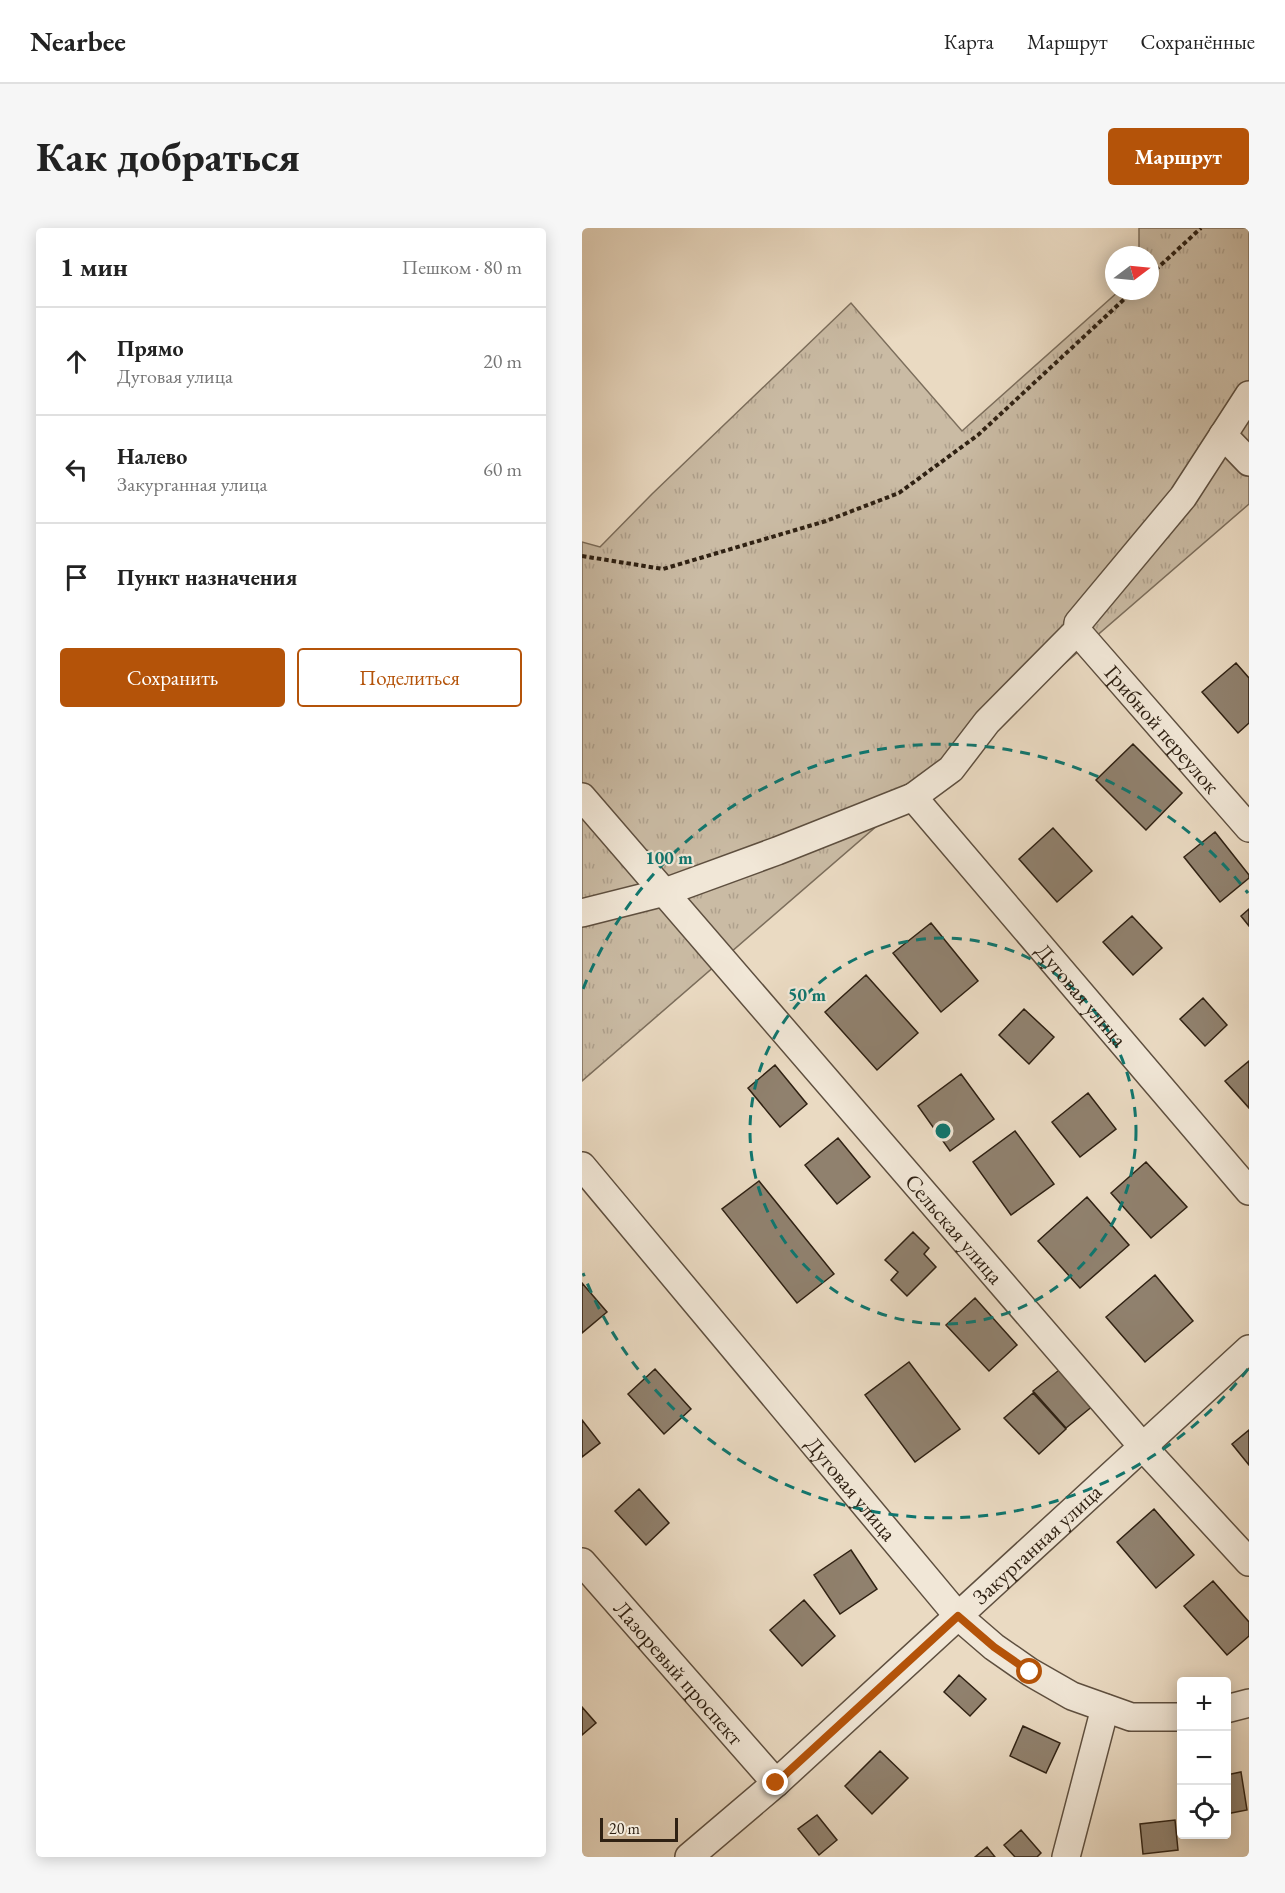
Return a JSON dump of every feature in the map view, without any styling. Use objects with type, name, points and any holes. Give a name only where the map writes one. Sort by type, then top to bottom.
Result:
[{"type":"street","points":[[582,914],[665,892],[777,852],[913,797],[951,769],[987,722],[1077,631],[1078,623],[1183,497],[1249,395]]},
{"type":"street","points":[[1223,435],[1249,462]]},
{"type":"street","name":"Грибной переулок","points":[[1077,631],[1249,828]]},
{"type":"street","name":"Сельская улица","points":[[582,797],[1143,1447],[1249,1562]]},
{"type":"street","name":"Дуговая улица","points":[[913,797],[1249,1191]]},
{"type":"street","name":"Дуговая улица","points":[[582,1167],[958,1616],[994,1647],[1030,1672],[1072,1696],[1131,1717],[1177,1717]]},
{"type":"street","name":"Закурганная улица","points":[[690,1857],[776,1783],[1249,1349]]},
{"type":"street","name":"Лазоревый проспект","points":[[582,1563],[776,1783]]},
{"type":"street","points":[[1231,1708],[1249,1703]]},
{"type":"street","points":[[1066,1857],[1105,1708]]},
{"type":"path","points":[[1159,267],[1201,228]]},
{"type":"path","points":[[582,556],[663,569],[826,521],[899,493],[978,435],[1123,300]]},
{"type":"green space","points":[[1139,228],[1249,228],[1249,504],[582,1081],[582,542],[600,547],[851,303],[962,431],[1109,300],[1159,300],[1159,246],[1139,246]]},
{"type":"building","points":[[1236,663],[1249,678],[1249,723],[1238,733],[1202,692]]},
{"type":"building","points":[[1133,744],[1182,793],[1146,830],[1096,780]]},
{"type":"building","points":[[1053,828],[1092,871],[1057,902],[1019,859]]},
{"type":"building","points":[[1215,832],[1249,875],[1249,878],[1220,902],[1184,857]]},
{"type":"building","points":[[1249,909],[1249,926],[1241,916]]},
{"type":"building","points":[[1132,916],[1162,948],[1133,975],[1103,942]]},
{"type":"building","points":[[931,923],[978,981],[941,1012],[893,953]]},
{"type":"building","points":[[866,975],[918,1033],[877,1070],[825,1012]]},
{"type":"building","points":[[1203,998],[1227,1025],[1205,1046],[1180,1019]]},
{"type":"building","points":[[1024,1009],[1054,1037],[1029,1064],[999,1035]]},
{"type":"building","points":[[1249,1061],[1249,1108],[1225,1081]]},
{"type":"building","points":[[775,1065],[807,1104],[780,1127],[748,1088]]},
{"type":"building","points":[[961,1074],[994,1119],[950,1151],[918,1106]]},
{"type":"building","points":[[1088,1093],[1116,1129],[1080,1157],[1052,1122]]},
{"type":"building","points":[[1015,1131],[1054,1184],[1011,1215],[973,1162]]},
{"type":"building","points":[[838,1138],[870,1177],[837,1204],[805,1165]]},
{"type":"building","points":[[1146,1162],[1187,1207],[1151,1238],[1111,1193]]},
{"type":"building","points":[[759,1181],[834,1274],[797,1303],[722,1209]]},
{"type":"building","points":[[1087,1197],[1129,1245],[1080,1288],[1038,1241]]},
{"type":"building","points":[[913,1232],[929,1248],[924,1254],[936,1267],[907,1296],[891,1280],[898,1272],[885,1260]]},
{"type":"building","points":[[1155,1275],[1193,1321],[1145,1362],[1106,1317]]},
{"type":"building","points":[[582,1283],[607,1312],[582,1333]]},
{"type":"building","points":[[975,1298],[1017,1345],[989,1371],[946,1325]]},
{"type":"building","points":[[909,1362],[960,1429],[915,1462],[865,1395]]},
{"type":"building","points":[[1063,1367],[1094,1405],[1066,1428],[1033,1391]]},
{"type":"building","points":[[655,1369],[691,1409],[664,1434],[628,1394]]},
{"type":"building","points":[[1033,1393],[1066,1429],[1039,1454],[1004,1418]]},
{"type":"building","points":[[582,1420],[600,1443],[582,1457]]},
{"type":"building","points":[[1249,1430],[1249,1465],[1232,1444]]},
{"type":"building","points":[[639,1489],[669,1523],[646,1545],[615,1511]]},
{"type":"building","points":[[1154,1509],[1194,1555],[1156,1588],[1117,1542]]},
{"type":"building","points":[[851,1550],[877,1589],[840,1614],[814,1575]]},
{"type":"building","points":[[1213,1581],[1249,1622],[1249,1636],[1227,1655],[1184,1606]]},
{"type":"building","points":[[804,1600],[835,1636],[802,1666],[770,1630]]},
{"type":"building","points":[[959,1675],[986,1699],[970,1716],[944,1692]]},
{"type":"building","points":[[582,1707],[596,1723],[582,1735]]},
{"type":"building","points":[[1023,1726],[1060,1743],[1046,1773],[1010,1756]]},
{"type":"building","points":[[880,1751],[908,1778],[872,1814],[845,1786]]},
{"type":"building","points":[[1241,1772],[1247,1810],[1231,1813],[1231,1774]]},
{"type":"building","points":[[817,1815],[837,1840],[819,1855],[798,1829]]},
{"type":"building","points":[[1175,1820],[1178,1850],[1143,1854],[1140,1824]]},
{"type":"building","points":[[1021,1830],[1041,1853],[1037,1857],[1015,1857],[1004,1845]]},
{"type":"building","points":[[987,1847],[995,1857],[975,1857]]},
{"type":"route","points":[[776,1783],[958,1616],[994,1647],[1030,1672]]}]
